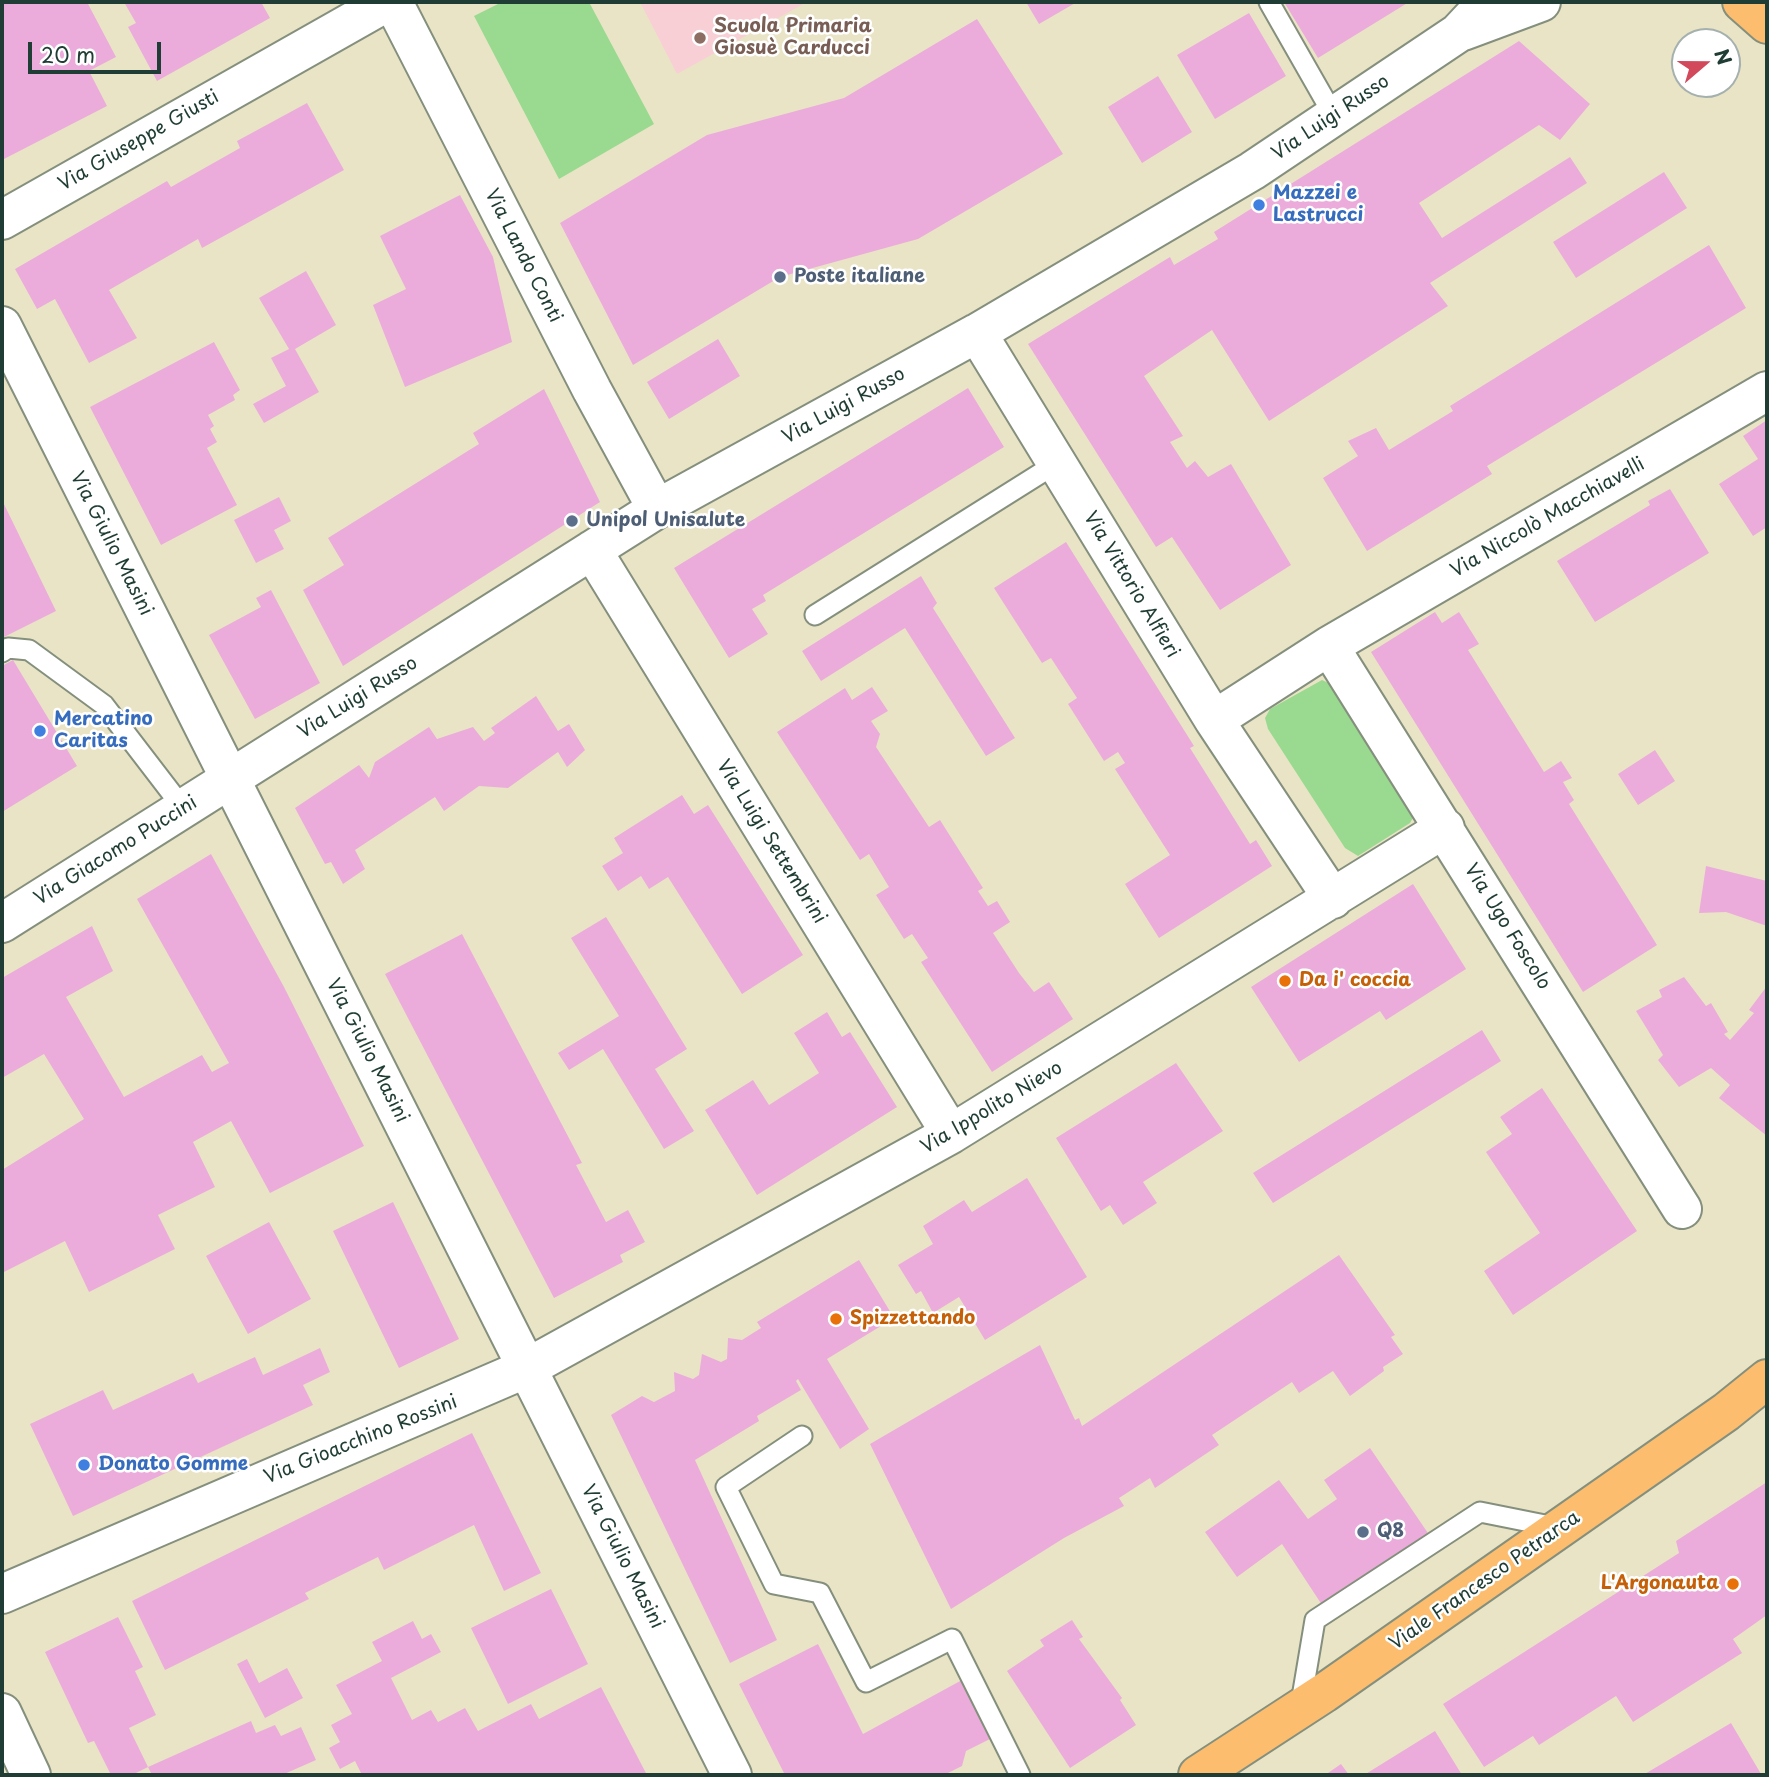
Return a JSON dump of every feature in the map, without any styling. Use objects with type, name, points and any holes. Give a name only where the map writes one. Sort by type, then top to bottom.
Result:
[{"type":"main road","points":[[1742,2],[1767,24]]},
{"type":"main road","name":"Viale Francesco Petrarca","points":[[1198,1775],[1300,1709],[1561,1528],[1767,1380]]},
{"type":"street","name":"Via Giuseppe Giusti","points":[[2,220],[387,2]]},
{"type":"street","name":"Via Lando Conti","points":[[393,2],[586,378],[657,509]]},
{"type":"street","name":"Via Luigi Russo","points":[[230,779],[657,509],[977,333],[1252,171],[1458,33],[1487,2]]},
{"type":"street","name":"Via Luigi Russo","points":[[1458,33],[1541,2]]},
{"type":"street","name":"Via Giulio Masini","points":[[2,326],[732,1775]]},
{"type":"street","name":"Via Vittorio Alfieri","points":[[977,333],[1214,720],[1333,899]]},
{"type":"street","name":"Via Niccolò Macchiavelli","points":[[1329,646],[1767,391]]},
{"type":"street","name":"Via Luigi Settembrini","points":[[592,550],[951,1134]]},
{"type":"street","points":[[1214,720],[1329,646]]},
{"type":"street","name":"Via Ugo Foscolo","points":[[1329,646],[1682,1209]]},
{"type":"street","name":"Via Giacomo Puccini","points":[[2,923],[230,779]]},
{"type":"street","name":"Via Ippolito Nievo","points":[[527,1368],[951,1134],[1445,828]]},
{"type":"street","name":"Via Gioacchino Rossini","points":[[2,1594],[527,1368]]},
{"type":"street","points":[[2,1713],[31,1775]]},
{"type":"lane","points":[[1269,2],[1334,116]]},
{"type":"lane","points":[[815,615],[1057,463]]},
{"type":"lane","points":[[2,652],[8,648],[29,650],[104,705],[183,808]]},
{"type":"lane","points":[[802,1436],[726,1487],[774,1584],[820,1593],[866,1682],[952,1639],[1020,1775]]},
{"type":"lane","points":[[1300,1709],[1315,1620],[1479,1512],[1561,1528]]},
{"type":"shaded area","name":"Scuola Primaria Giosuè Carducci","points":[[640,2],[807,2],[677,74]]},
{"type":"green space","points":[[502,2],[589,2],[654,124],[559,179],[474,16]]},
{"type":"green space","points":[[1322,680],[1335,686],[1414,816],[1410,823],[1358,856],[1345,848],[1268,729],[1265,718],[1270,709]]},
{"type":"building","points":[[2,2],[87,2],[116,57],[89,71],[107,106],[2,160]]},
{"type":"building","points":[[124,2],[261,2],[270,18],[157,81],[128,27],[136,23]]},
{"type":"building","points":[[1026,2],[1077,2],[1039,24]]},
{"type":"building","points":[[1284,2],[1409,2],[1318,58]]},
{"type":"building","points":[[1249,13],[1286,76],[1215,119],[1177,55]]},
{"type":"building","points":[[977,19],[1063,154],[918,239],[780,277],[633,365],[560,223],[707,135],[844,98]]},
{"type":"building","points":[[1519,41],[1590,104],[1560,140],[1539,125],[1419,203],[1442,238],[1570,157],[1587,183],[1430,283],[1448,306],[1269,421],[1212,330],[1144,376],[1183,436],[1170,442],[1187,468],[1195,461],[1208,477],[1231,464],[1291,565],[1220,610],[1172,537],[1156,547],[1028,344],[1170,257],[1174,265],[1218,239],[1214,232]]},
{"type":"building","points":[[1158,76],[1192,132],[1142,163],[1108,107]]},
{"type":"building","points":[[307,103],[344,170],[202,248],[198,239],[109,290],[137,338],[89,363],[55,299],[37,309],[15,269],[167,181],[171,187],[240,148],[237,141]]},
{"type":"building","points":[[1664,172],[1687,208],[1576,278],[1553,242]]},
{"type":"building","points":[[460,195],[493,257],[512,342],[405,387],[373,305],[406,289],[380,236]]},
{"type":"building","points":[[1709,245],[1746,308],[1487,466],[1492,474],[1367,551],[1323,478],[1358,456],[1348,441],[1376,428],[1389,450],[1453,411],[1450,406]]},
{"type":"building","points":[[306,271],[336,325],[295,349],[319,392],[264,423],[253,404],[286,386],[271,358],[289,349],[259,298]]},
{"type":"building","points":[[718,339],[740,376],[669,419],[647,382]]},
{"type":"building","points":[[214,342],[240,390],[233,395],[235,400],[208,415],[214,426],[210,429],[217,442],[207,448],[237,505],[161,545],[90,407]]},
{"type":"building","points":[[968,388],[1004,447],[763,595],[766,601],[752,609],[768,634],[729,658],[674,568]]},
{"type":"building","points":[[544,389],[600,502],[343,666],[303,590],[344,565],[328,538],[479,444],[473,433]]},
{"type":"building","points":[[1767,420],[1767,527],[1753,536],[1719,484],[1758,459],[1743,436]]},
{"type":"building","points":[[1670,489],[1709,553],[1595,622],[1557,561],[1650,505],[1648,501]]},
{"type":"building","points":[[279,497],[291,521],[274,530],[284,549],[256,563],[234,520]]},
{"type":"building","points":[[2,500],[56,611],[2,638]]},
{"type":"building","points":[[1066,542],[1194,746],[1190,748],[1250,844],[1256,840],[1272,866],[1159,938],[1125,884],[1170,855],[1115,769],[1125,763],[1118,752],[1104,761],[1068,704],[1077,698],[1051,658],[1042,663],[994,588]]},
{"type":"building","points":[[921,576],[937,603],[933,608],[1015,738],[986,756],[905,628],[821,681],[802,651]]},
{"type":"building","points":[[271,590],[320,683],[255,719],[209,635],[261,607],[256,598]]},
{"type":"building","points":[[1435,612],[1442,623],[1459,612],[1479,644],[1468,650],[1544,772],[1561,761],[1572,778],[1563,782],[1574,800],[1569,804],[1657,945],[1583,992],[1371,652]]},
{"type":"building","points":[[13,660],[77,766],[2,812],[2,666]]},
{"type":"building","points":[[872,687],[888,711],[871,721],[880,734],[876,747],[929,827],[940,820],[983,888],[978,891],[988,906],[997,901],[1010,922],[993,933],[1019,973],[1034,992],[1049,982],[1073,1019],[992,1072],[921,962],[928,958],[912,934],[904,939],[876,895],[889,887],[869,854],[860,860],[777,732],[845,688],[852,700]]},
{"type":"building","points":[[536,696],[558,731],[569,724],[585,750],[567,767],[558,752],[508,788],[479,786],[444,811],[435,797],[355,850],[365,869],[343,884],[331,862],[325,864],[295,808],[359,765],[369,778],[375,762],[429,727],[437,739],[473,727],[484,741],[495,733],[491,728]]},
{"type":"building","points":[[1655,750],[1675,781],[1638,805],[1618,774]]},
{"type":"building","points":[[682,795],[694,814],[708,805],[803,955],[742,994],[668,877],[649,889],[641,876],[618,891],[602,866],[623,853],[614,838]]},
{"type":"building","points":[[211,854],[284,987],[364,1146],[270,1193],[231,1121],[193,1142],[215,1187],[158,1215],[175,1249],[89,1292],[65,1241],[2,1273],[2,1170],[84,1119],[44,1054],[2,1078],[2,978],[92,926],[113,971],[66,997],[124,1097],[202,1055],[212,1072],[229,1063],[137,899]]},
{"type":"building","points":[[1706,866],[1767,881],[1767,926],[1726,912],[1699,913]]},
{"type":"building","points":[[1413,884],[1466,969],[1386,1020],[1380,1011],[1299,1062],[1251,987]]},
{"type":"building","points":[[606,917],[687,1049],[655,1069],[694,1131],[664,1149],[603,1049],[569,1070],[558,1053],[619,1016],[571,938]]},
{"type":"building","points":[[462,934],[582,1163],[576,1165],[606,1222],[628,1210],[645,1242],[620,1255],[623,1262],[554,1298],[385,974]]},
{"type":"building","points":[[1684,977],[1706,1006],[1711,1003],[1728,1032],[1724,1034],[1730,1040],[1754,1013],[1749,1010],[1767,986],[1767,1136],[1719,1098],[1730,1085],[1711,1068],[1679,1087],[1658,1060],[1663,1055],[1636,1011],[1662,997],[1659,990]]},
{"type":"building","points":[[827,1012],[842,1037],[850,1032],[897,1107],[757,1195],[705,1110],[753,1080],[769,1105],[819,1073],[794,1033]]},
{"type":"building","points":[[1482,1030],[1501,1061],[1273,1203],[1253,1173]]},
{"type":"building","points":[[1176,1063],[1223,1131],[1143,1182],[1157,1203],[1123,1225],[1110,1205],[1101,1211],[1056,1138]]},
{"type":"building","points":[[1542,1088],[1637,1231],[1513,1315],[1484,1271],[1540,1233],[1486,1152],[1512,1134],[1500,1117]]},
{"type":"building","points":[[1027,1178],[1087,1277],[985,1340],[959,1297],[933,1313],[921,1291],[916,1294],[898,1265],[933,1244],[923,1226],[964,1200],[972,1212]]},
{"type":"building","points":[[393,1202],[459,1339],[399,1368],[333,1231]]},
{"type":"building","points":[[269,1222],[311,1299],[248,1334],[206,1256]]},
{"type":"building","points":[[1339,1255],[1395,1335],[1391,1337],[1403,1354],[1383,1367],[1384,1371],[1350,1396],[1333,1371],[1299,1393],[1292,1382],[1212,1435],[1219,1445],[1155,1488],[1150,1478],[1119,1498],[1124,1506],[1064,1538],[951,1609],[870,1444],[1040,1345],[1075,1420],[1079,1418],[1082,1426]]},
{"type":"building","points":[[859,1260],[894,1318],[827,1359],[869,1429],[840,1449],[798,1379],[796,1381],[801,1390],[757,1416],[759,1421],[695,1460],[777,1640],[730,1663],[611,1415],[642,1396],[654,1402],[675,1391],[674,1372],[693,1379],[699,1375],[702,1354],[721,1362],[727,1359],[728,1338],[742,1340],[761,1328],[757,1322]]},
{"type":"building","points":[[320,1348],[330,1372],[303,1385],[313,1405],[73,1516],[30,1424],[103,1390],[113,1410],[193,1373],[198,1383],[255,1357],[263,1375]]},
{"type":"building","points":[[472,1433],[541,1573],[504,1591],[474,1525],[384,1570],[378,1557],[305,1593],[309,1599],[165,1670],[132,1601]]},
{"type":"building","name":"Q8","points":[[1370,1448],[1432,1539],[1326,1611],[1282,1544],[1237,1577],[1205,1532],[1279,1480],[1308,1519],[1337,1499],[1324,1480]]},
{"type":"building","points":[[1767,1482],[1767,1615],[1733,1639],[1742,1653],[1633,1722],[1616,1696],[1539,1745],[1533,1736],[1484,1767],[1443,1704],[1679,1553],[1676,1541]]},
{"type":"building","points":[[551,1589],[588,1664],[508,1704],[471,1628]]},
{"type":"building","points":[[118,1617],[143,1667],[135,1671],[156,1715],[129,1728],[148,1767],[132,1775],[111,1775],[94,1741],[88,1743],[45,1652]]},
{"type":"building","points":[[1072,1620],[1083,1637],[1079,1639],[1122,1698],[1120,1700],[1136,1725],[1070,1768],[1007,1671],[1044,1646],[1040,1640]]},
{"type":"building","points":[[413,1621],[422,1639],[431,1634],[441,1652],[391,1678],[412,1720],[431,1710],[438,1722],[465,1708],[478,1731],[531,1704],[539,1719],[601,1687],[647,1775],[362,1775],[355,1761],[340,1769],[329,1748],[340,1742],[331,1725],[352,1714],[336,1685],[382,1661],[372,1642]]},
{"type":"building","points":[[818,1644],[863,1734],[962,1680],[992,1738],[966,1751],[962,1766],[944,1775],[785,1775],[739,1684]]},
{"type":"building","points":[[247,1659],[259,1683],[287,1668],[303,1698],[265,1718],[237,1664]]},
{"type":"building","points":[[251,1721],[256,1733],[275,1725],[281,1736],[301,1727],[316,1760],[282,1775],[152,1775],[148,1767]]},
{"type":"building","points":[[1731,1723],[1761,1774],[1643,1775]]},
{"type":"building","points":[[1435,1731],[1462,1775],[1364,1775]]},
{"type":"building","points":[[1341,1764],[1349,1775],[1325,1775]]},
{"type":"place","name":"Scuola Primaria Giosuè Carducci","points":[[700,38]]},
{"type":"place","name":"Mazzei e Lastrucci","points":[[1259,205]]},
{"type":"place","name":"Poste italiane","points":[[780,277]]},
{"type":"place","name":"Unipol Unisalute","points":[[572,521]]},
{"type":"place","name":"Mercatino Caritas","points":[[40,731]]},
{"type":"place","name":"Da i' coccia","points":[[1285,981]]},
{"type":"place","name":"Spizzettando","points":[[836,1319]]},
{"type":"place","name":"Donato Gomme","points":[[84,1465]]},
{"type":"place","name":"Q8","points":[[1363,1532]]},
{"type":"place","name":"L'Argonauta","points":[[1733,1584]]}]
